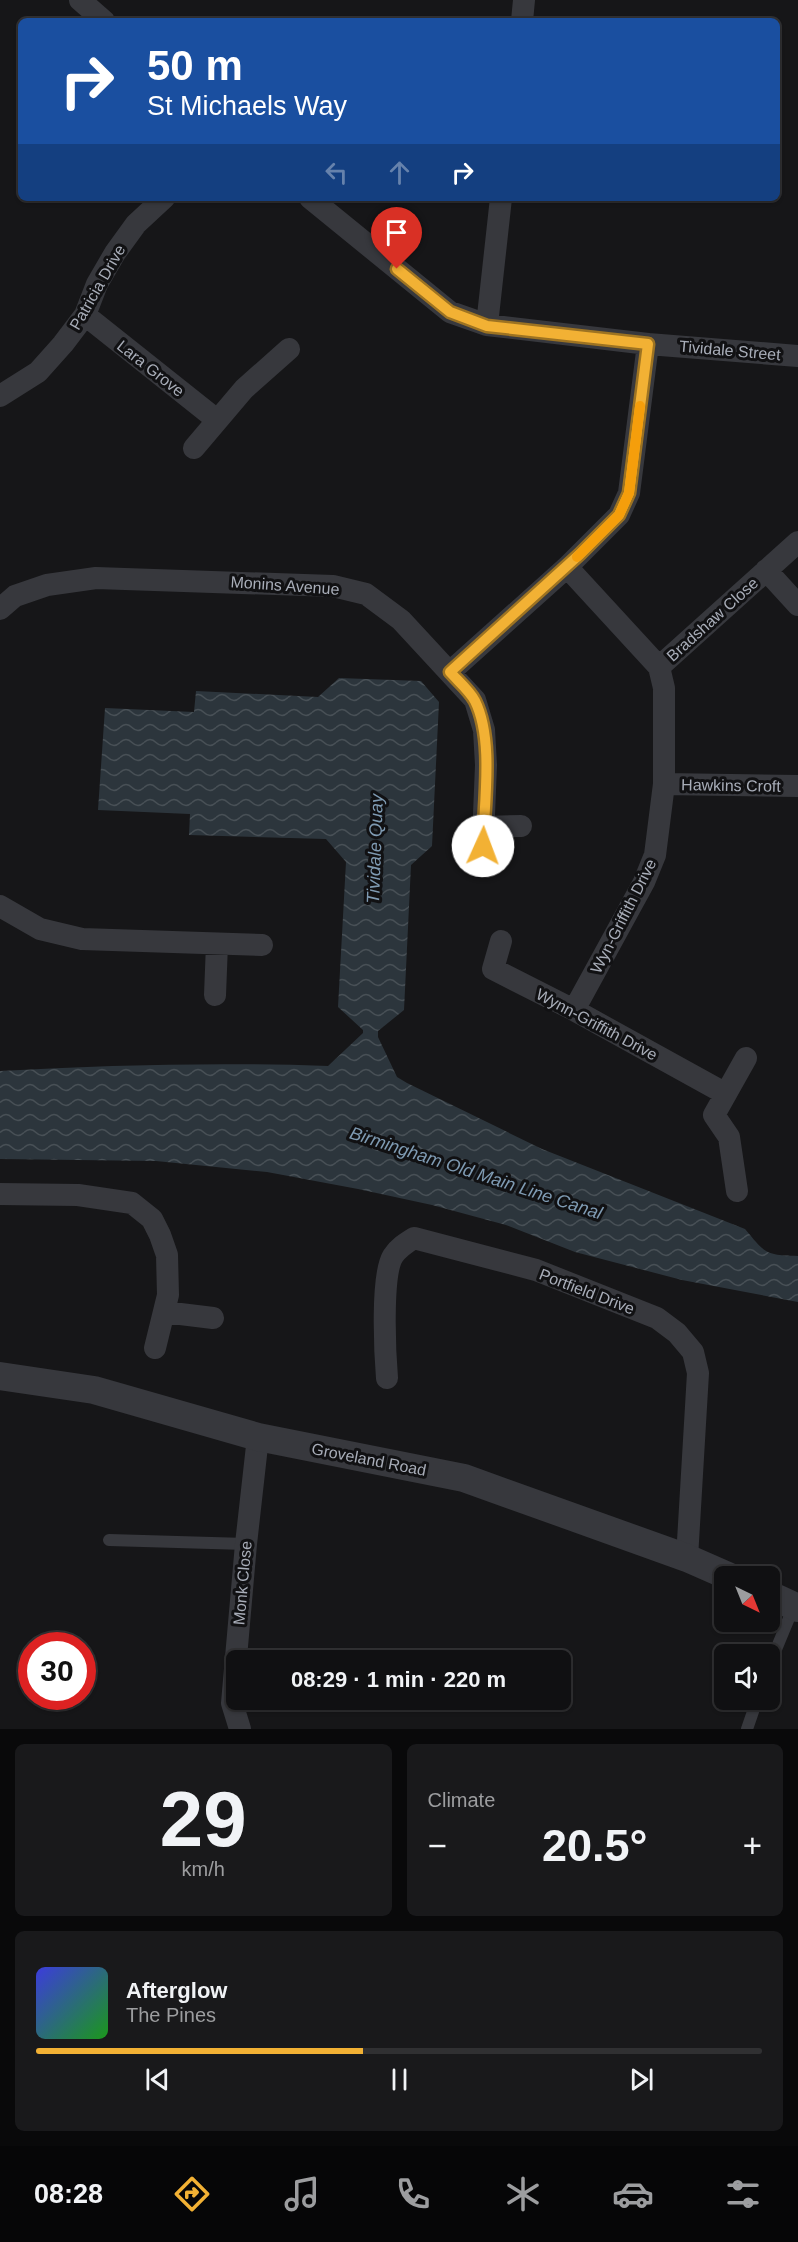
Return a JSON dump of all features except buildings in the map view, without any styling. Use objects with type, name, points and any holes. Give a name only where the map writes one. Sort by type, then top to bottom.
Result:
[{"type":"street","points":[[80,0],[101,18]]},
{"type":"street","points":[[522,18],[524,0]]},
{"type":"street","name":"Patricia Drive","points":[[0,396],[38,372],[63,344],[85,315],[97,284],[115,253],[136,224],[161,201]]},
{"type":"street","name":"Tividale Street","points":[[314,201],[450,312],[487,326],[648,344],[798,356]]},
{"type":"street","points":[[487,326],[501,201]]},
{"type":"street","name":"Lara Grove","points":[[85,315],[217,420]]},
{"type":"street","points":[[450,672],[567,567],[619,515],[629,493],[648,344]]},
{"type":"street","points":[[194,448],[244,389],[289,349]]},
{"type":"street","name":"Bradshaw Close","points":[[659,668],[798,542]]},
{"type":"street","points":[[567,567],[659,668]]},
{"type":"street","name":"Bradshaw Close","points":[[766,570],[798,605]]},
{"type":"street","name":"Monins Avenue","points":[[0,609],[15,596],[47,585],[96,578],[333,586],[366,594],[401,620],[475,700],[484,730],[486,765],[482,864]]},
{"type":"street","name":"Wyn-Griffith Drive","points":[[574,1010],[644,882],[655,855],[664,784],[664,688],[659,668]]},
{"type":"street","name":"Hawkins Croft","points":[[664,784],[798,786]]},
{"type":"street","points":[[483,827],[521,826]]},
{"type":"street","points":[[1,908],[40,929],[82,939],[262,945]]},
{"type":"street","name":"Wynn-Griffith Drive","points":[[501,940],[493,969],[574,1010],[726,1094]]},
{"type":"street","points":[[215,995],[217,944]]},
{"type":"street","points":[[736,1191],[729,1137],[714,1115],[746,1058]]},
{"type":"street","points":[[0,1194],[78,1195],[132,1203],[152,1219],[167,1255],[168,1295],[155,1348]]},
{"type":"street","name":"Portfield Drive","points":[[387,1378],[384,1344],[387,1274],[392,1258],[401,1247],[414,1238],[536,1270],[657,1318],[677,1333],[693,1352],[698,1373],[687,1558]]},
{"type":"street","points":[[164,1312],[213,1318]]},
{"type":"street","name":"Groveland Road","points":[[0,1376],[94,1390],[258,1437],[464,1478],[687,1558],[714,1570]]},
{"type":"street","name":"Monk Close","points":[[240,1729],[232,1703],[258,1437]]},
{"type":"lane","points":[[109,1540],[246,1544]]},
{"type":"lane","points":[[776,1644],[787,1603]]},
{"type":"lane","points":[[747,1729],[754,1710]]},
{"type":"water","points":[[339,678],[421,681],[439,702],[432,846],[411,865],[404,1010],[378,1031],[378,1037],[397,1077],[542,1149],[745,1229],[767,1252],[798,1256],[798,1302],[682,1280],[575,1252],[506,1225],[432,1205],[267,1172],[156,1161],[0,1159],[0,1071],[164,1065],[328,1066],[363,1033],[363,1030],[338,1007],[346,862],[326,839],[189,835],[190,814],[98,810],[105,708],[194,712],[196,691],[318,697]]},
{"type":"slow traffic","points":[[577,557],[619,515],[629,493],[640,406]]},
{"type":"route","points":[[397,269],[450,312],[487,326],[648,344],[629,493],[619,515],[567,567],[450,672],[475,700],[484,730],[486,765],[483,846]]},
{"type":"water label","name":"Tividale Quay","points":[[375,849]]},
{"type":"water label","name":"Birmingham Old Main Line Canal","points":[[476,1173]]}]
